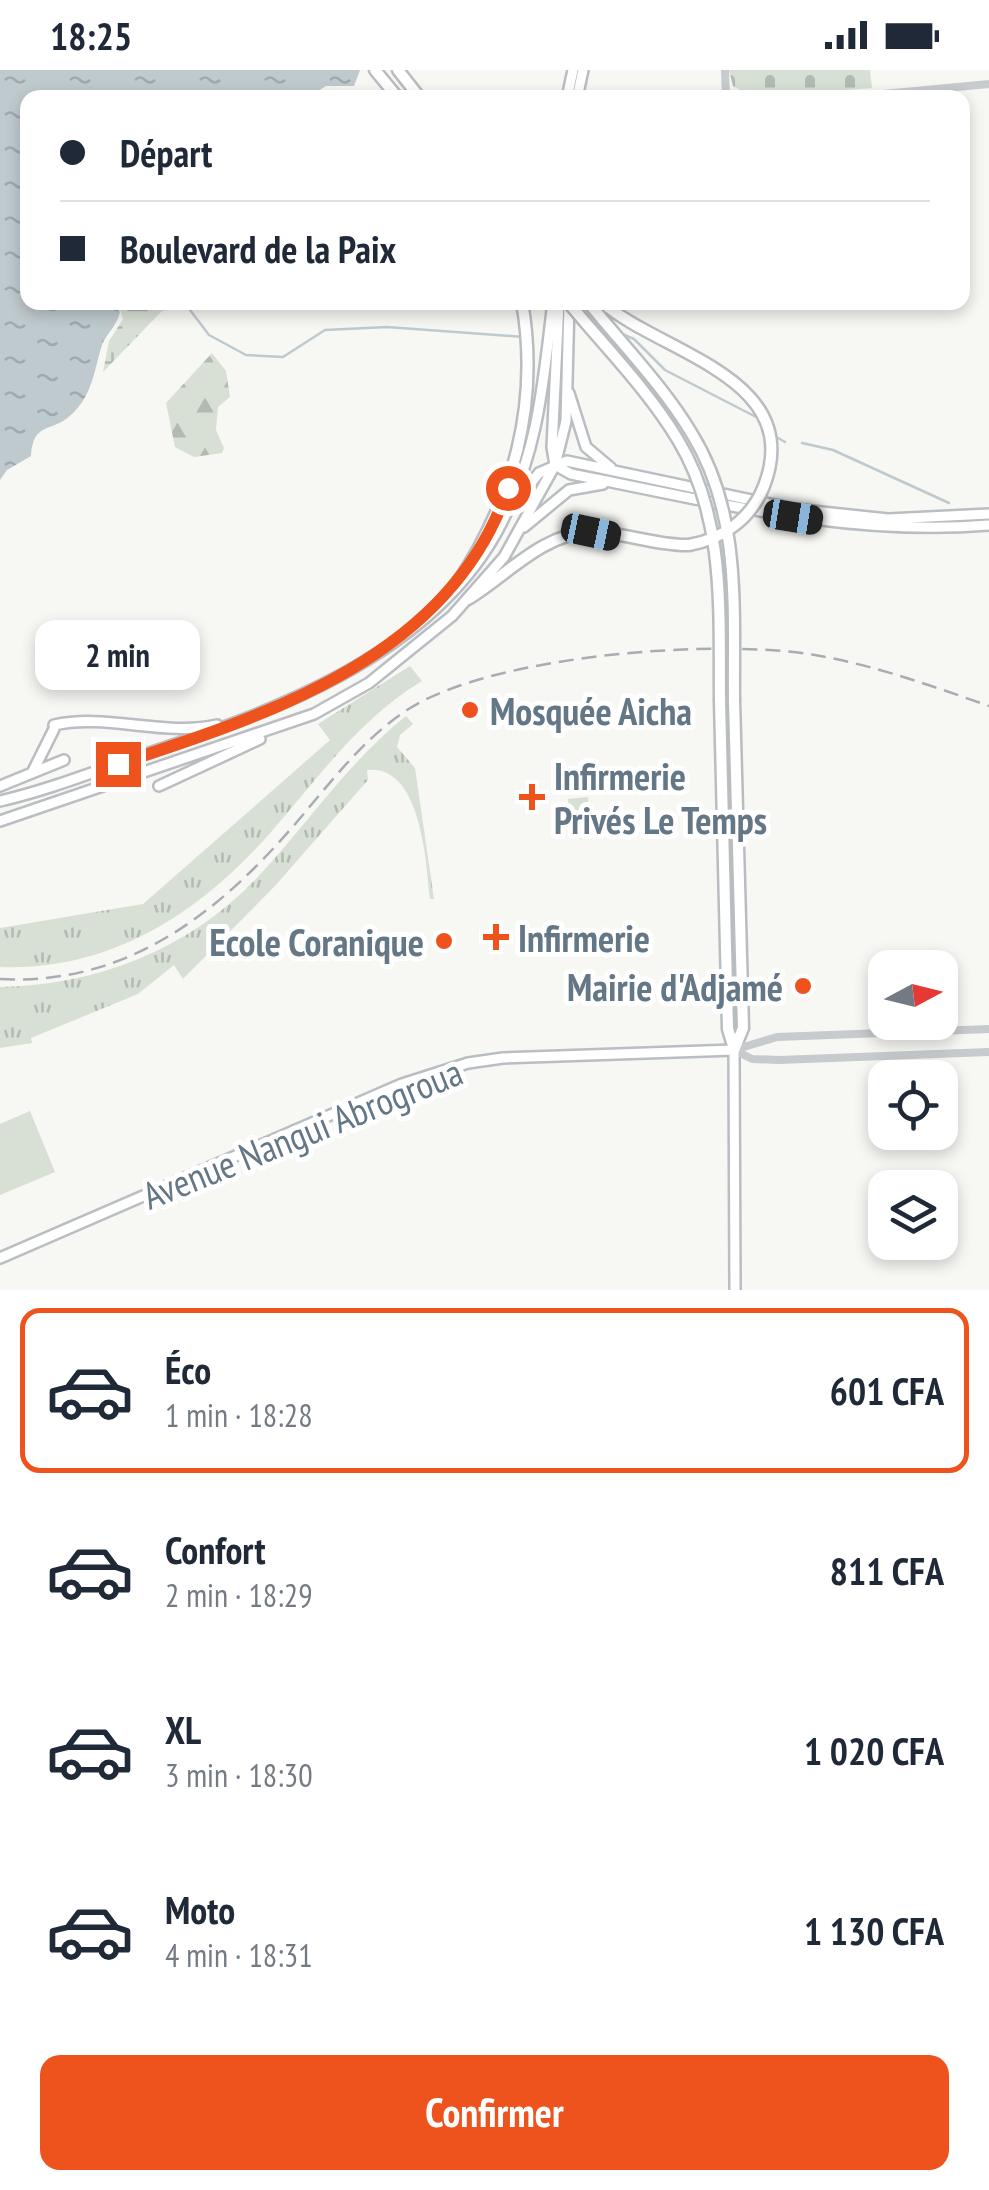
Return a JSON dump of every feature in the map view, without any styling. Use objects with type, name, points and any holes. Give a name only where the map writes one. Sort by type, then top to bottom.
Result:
[{"type":"highway","points":[[375,70],[391,90]]},
{"type":"highway","points":[[398,70],[414,90]]},
{"type":"highway","points":[[456,585],[500,512],[516,464],[525,419],[522,310]]},
{"type":"highway","points":[[575,310],[666,421],[700,485],[716,553],[728,1029],[734,1050]]},
{"type":"highway","points":[[594,310],[692,433],[716,488],[733,570],[742,1028],[734,1050]]},
{"type":"highway","points":[[468,599],[536,550],[568,536],[591,532],[661,546],[688,545],[735,526],[758,499],[769,464],[766,429],[751,398],[729,376],[647,336],[613,310]]},
{"type":"main road","points":[[500,526],[543,408],[555,310]]},
{"type":"main road","points":[[555,465],[556,310]]},
{"type":"main road","points":[[158,786],[338,702],[468,599],[524,526],[555,465],[564,436],[568,310]]},
{"type":"main road","points":[[568,385],[586,446],[616,477]]},
{"type":"main road","points":[[0,801],[249,719],[288,704],[354,668],[406,631],[456,585],[526,485],[555,465],[574,462],[616,477],[852,525],[922,529],[989,526]]},
{"type":"main road","points":[[524,526],[569,490],[616,477],[794,509],[888,519],[989,514]]},
{"type":"main road","points":[[32,772],[54,727],[73,722],[188,729],[249,719]]},
{"type":"main road","points":[[0,821],[281,728]]},
{"type":"main road","points":[[0,786],[64,760]]},
{"type":"main road","points":[[734,1050],[735,1290]]},
{"type":"main road","name":"Avenue Nangui Abrogroua","points":[[0,1258],[402,1084],[456,1066],[525,1056],[734,1050]]},
{"type":"street","points":[[926,90],[989,84]]},
{"type":"street","name":"Avenue Nangui Abrogroua","points":[[734,1050],[777,1037],[989,1029]]},
{"type":"street","name":"Avenue Nangui Abrogroua","points":[[734,1050],[752,1059],[780,1060],[989,1052]]},
{"type":"green space","points":[[729,70],[870,70],[872,88],[740,90],[733,86]]},
{"type":"green space","points":[[120,310],[166,310],[103,372],[109,341],[123,319]]},
{"type":"green space","points":[[212,353],[226,371],[230,397],[218,407],[216,430],[224,448],[222,453],[194,457],[175,447],[166,403]]},
{"type":"green space","points":[[410,666],[422,681],[359,731],[244,861],[183,911],[116,947],[79,959],[41,966],[0,967],[0,928],[143,904],[330,740],[318,724]]},
{"type":"green space","points":[[406,716],[413,724],[400,735],[397,747],[415,768],[434,899],[430,899],[423,840],[410,798],[399,782],[385,772],[367,770],[368,780],[274,887],[183,979],[174,965],[138,994],[31,1038],[32,1043],[0,1048],[0,987],[36,985],[105,971],[170,944],[200,926],[255,880],[346,774]]},
{"type":"green space","points":[[588,797],[591,838],[571,839],[568,799]]},
{"type":"green space","points":[[30,1111],[55,1172],[0,1195],[0,1124]]},
{"type":"water","points":[[0,70],[360,70],[354,86],[326,86],[320,90],[20,90],[20,310],[120,312],[102,345],[84,399],[64,420],[40,432],[31,456],[7,470],[0,480]]},
{"type":"waterway","points":[[190,310],[209,335],[246,355],[283,357],[325,330],[387,327],[524,337]]},
{"type":"waterway","points":[[622,334],[634,339],[665,370],[758,418]]},
{"type":"waterway","points":[[773,435],[785,442]]},
{"type":"waterway","points":[[802,443],[833,450],[949,503]]},
{"type":"railway","points":[[0,979],[46,978],[88,970],[128,957],[166,938],[235,887],[376,734],[407,710],[445,691],[492,676],[547,664],[665,650],[772,650],[859,664],[989,706]]},
{"type":"place","name":"Mosquée Aicha","points":[[470,710]]},
{"type":"place","name":"Infirmerie Privés Le Temps","points":[[532,797]]},
{"type":"place","name":"Infirmerie","points":[[496,937]]},
{"type":"place","name":"Ecole Coranique","points":[[444,941]]},
{"type":"place","name":"Mairie d'Adjamé","points":[[803,986]]},
{"type":"route","points":[[118,764],[288,704],[354,668],[406,631],[456,585],[481,548],[508,488]]}]
